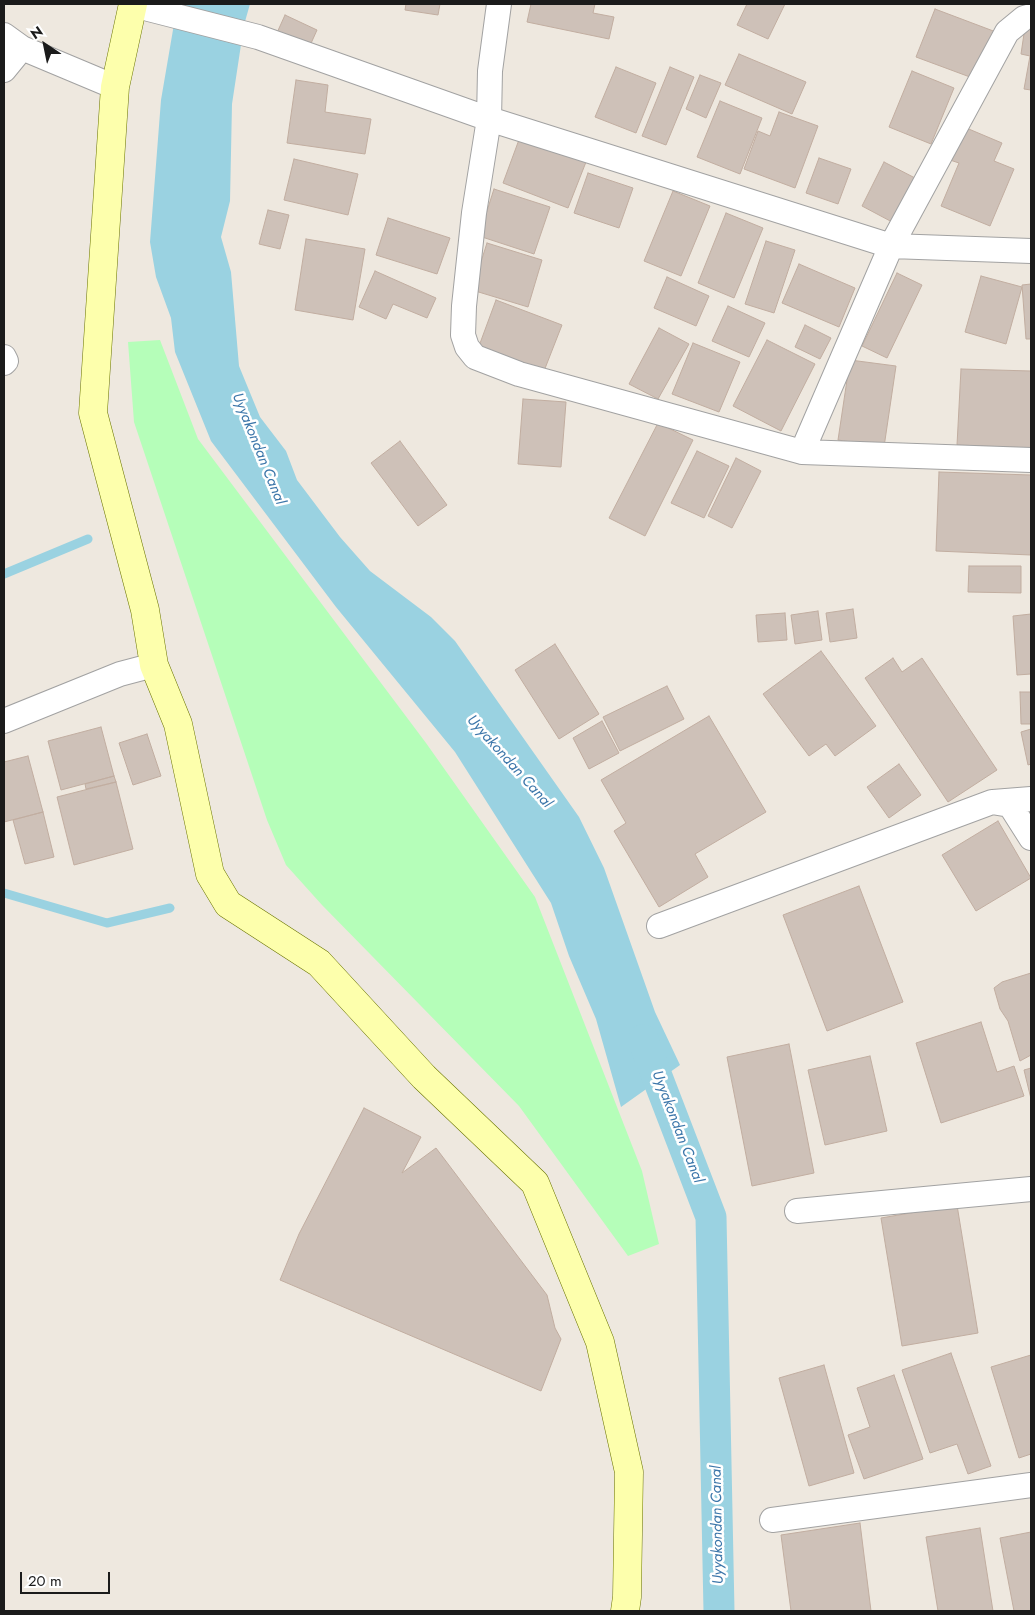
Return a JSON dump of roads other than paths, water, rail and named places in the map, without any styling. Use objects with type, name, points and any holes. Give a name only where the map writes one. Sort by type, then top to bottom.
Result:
[{"type":"street","points":[[625,1611],[627,1597],[629,1472],[600,1342],[535,1182],[424,1077],[319,963],[228,904],[210,874],[178,724],[154,665],[145,610],[93,413],[115,87],[133,4],[258,37],[489,119],[891,246],[1031,251]]},
{"type":"street","points":[[500,4],[490,72],[489,119],[474,213],[464,306],[463,335],[467,347],[476,357],[519,374],[802,452],[1031,460]]},
{"type":"street","points":[[802,452],[891,246],[1007,32],[1024,18],[1031,16]]},
{"type":"street","points":[[4,70],[13,42],[115,87]]},
{"type":"street","points":[[4,357],[6,361],[4,363]]},
{"type":"street","points":[[4,721],[120,674],[154,665]]},
{"type":"street","points":[[659,926],[992,802],[1031,799]]},
{"type":"street","points":[[992,802],[1010,805],[1031,838]]},
{"type":"street","points":[[797,1211],[1031,1189]]},
{"type":"street","points":[[772,1520],[1031,1485]]},
{"type":"water","points":[[181,4],[250,4],[244,25],[232,104],[230,201],[221,237],[231,272],[239,366],[260,417],[286,451],[297,480],[340,537],[370,571],[431,617],[455,641],[579,817],[604,868],[655,1012],[680,1065],[621,1107],[596,1019],[569,956],[551,903],[455,752],[336,607],[211,441],[175,352],[171,318],[156,277],[150,242],[161,100],[174,24]]},
{"type":"waterway","points":[[4,574],[88,539]]},
{"type":"waterway","points":[[4,893],[107,923],[170,908]]},
{"type":"waterway","name":"Uyyakondan Canal","points":[[643,1040],[711,1217],[719,1611]]}]
